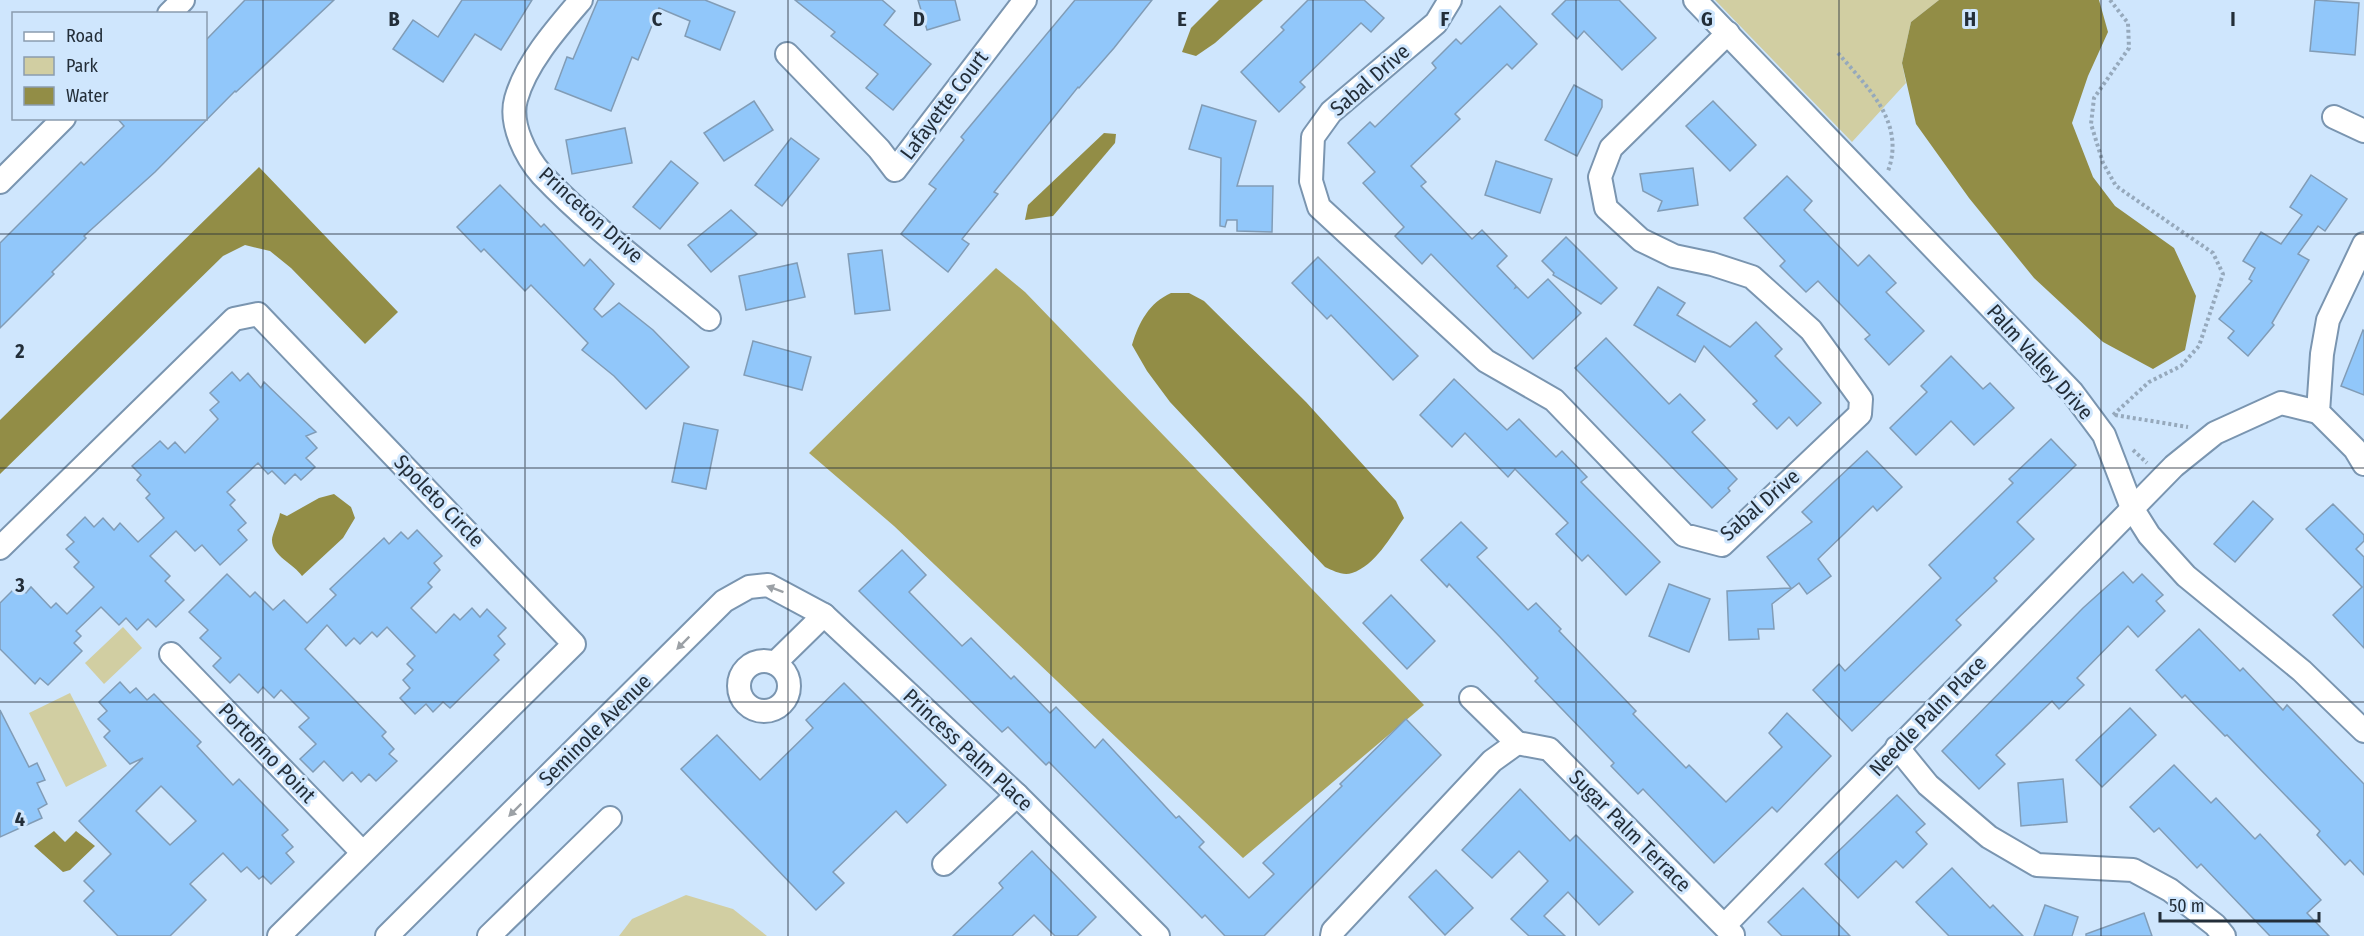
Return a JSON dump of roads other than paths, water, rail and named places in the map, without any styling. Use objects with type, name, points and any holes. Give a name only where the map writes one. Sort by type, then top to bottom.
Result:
[{"type":"street","points":[[171,12],[183,0]]},
{"type":"street","name":"Princeton Drive","points":[[581,0],[538,56],[515,100],[519,137],[542,174],[587,216],[709,319]]},
{"type":"street","name":"Lafayette Court","points":[[787,54],[879,149],[895,170],[1024,0]]},
{"type":"street","name":"Sabal Drive","points":[[1450,0],[1437,23],[1331,112],[1313,137],[1311,181],[1319,207],[1486,361],[1554,400],[1684,535],[1722,544],[1860,414],[1861,399],[1811,330],[1752,277],[1712,264],[1674,256],[1641,240],[1606,208],[1600,177],[1611,148],[1728,33]]},
{"type":"street","name":"Palm Valley Drive","points":[[1695,0],[2072,392],[2104,435],[2132,508],[2149,535],[2186,576],[2302,671],[2364,731]]},
{"type":"street","points":[[2334,117],[2364,131]]},
{"type":"street","points":[[0,182],[62,120]]},
{"type":"street","points":[[2364,244],[2328,320],[2322,354],[2318,412],[2355,449],[2364,464]]},
{"type":"street","name":"Spoleto Circle","points":[[0,548],[234,319],[258,314],[574,644],[279,936]]},
{"type":"street","name":"Needle Palm Place","points":[[1729,930],[1897,747],[2174,466],[2215,433],[2282,403],[2318,412]]},
{"type":"street","name":"Seminole Avenue","points":[[387,936],[724,602],[749,587],[768,585],[824,615]]},
{"type":"street","points":[[775,663],[824,615]]},
{"type":"street","name":"Princess Palm Place","points":[[824,615],[1017,795],[1158,936]]},
{"type":"street","name":"Portofino Point","points":[[171,654],[362,852]]},
{"type":"street","points":[[1332,936],[1333,931],[1418,838],[1492,761],[1517,743],[1472,698]]},
{"type":"street","name":"Sugar Palm Terrace","points":[[1517,743],[1549,749],[1729,930]]},
{"type":"street","points":[[1897,747],[1928,785],[1989,837],[2027,860],[2037,865],[2133,870],[2170,890],[2215,925],[2224,936]]},
{"type":"street","points":[[944,864],[1017,795]]},
{"type":"street","points":[[489,936],[610,818]]},
{"type":"water","points":[[1219,0],[1263,0],[1215,43],[1196,56],[1182,52],[1191,28]]},
{"type":"water","points":[[1939,0],[2099,0],[2108,32],[2088,76],[2072,123],[2093,177],[2115,206],[2174,248],[2196,296],[2185,350],[2153,369],[2103,342],[2034,278],[1969,198],[1916,124],[1902,63],[1911,22]]},
{"type":"water","points":[[1104,133],[1116,134],[1115,143],[1053,216],[1025,220],[1028,205]]},
{"type":"water","points":[[259,167],[398,312],[365,344],[291,268],[270,251],[245,245],[223,256],[0,474],[0,420]]},
{"type":"water","points":[[1171,293],[1189,293],[1204,301],[1306,402],[1396,501],[1404,518],[1382,550],[1368,564],[1349,574],[1338,573],[1325,567],[1170,402],[1147,371],[1132,345],[1146,314],[1157,302]]},
{"type":"water","points":[[334,494],[351,507],[355,518],[343,538],[302,576],[279,555],[273,546],[272,537],[280,513],[287,516],[319,498]]},
{"type":"water","points":[[54,831],[65,842],[76,831],[95,846],[70,870],[63,872],[34,846]]}]
